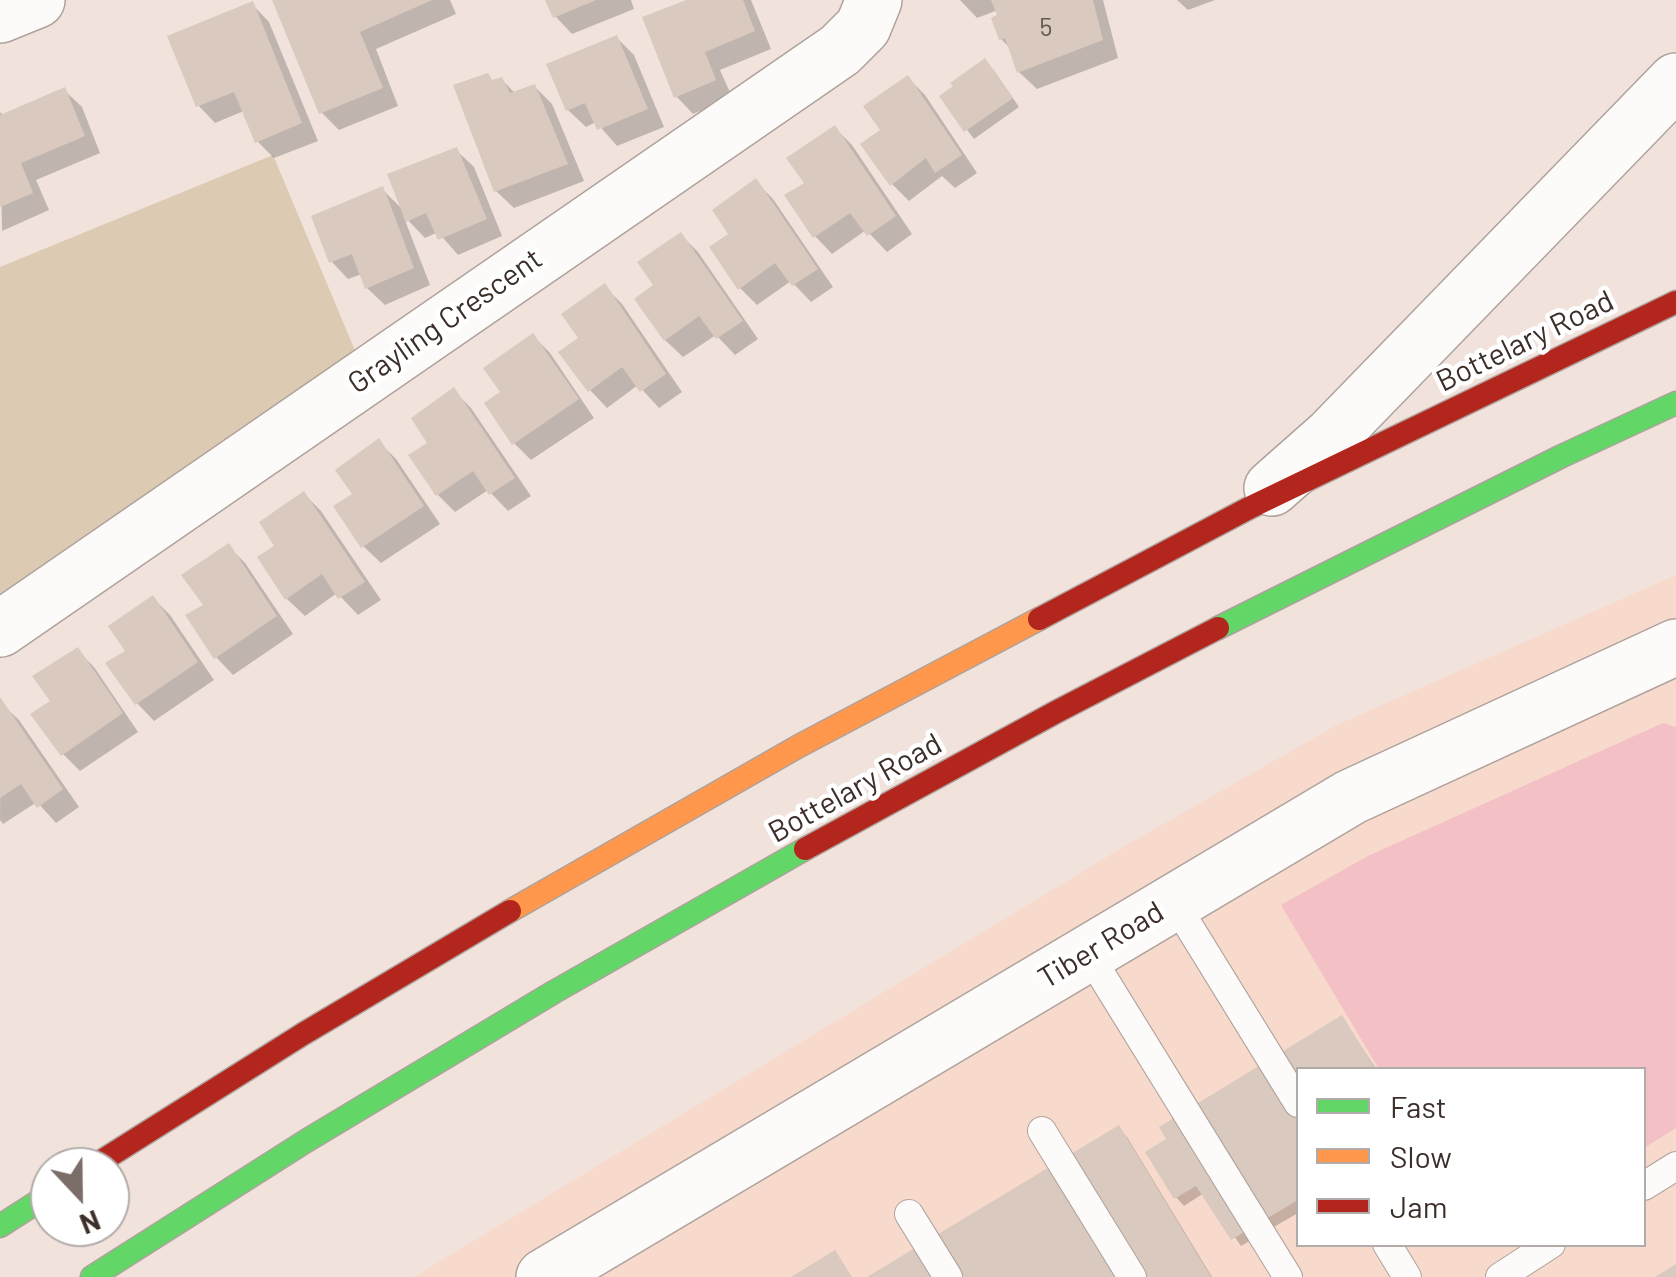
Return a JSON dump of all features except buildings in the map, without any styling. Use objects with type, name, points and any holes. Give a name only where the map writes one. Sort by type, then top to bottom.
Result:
[{"type":"main road","name":"Bottelary Road","points":[[124,1147],[303,1034],[799,746],[1251,506],[1676,302]]},
{"type":"main road","name":"Bottelary Road","points":[[92,1277],[306,1141],[805,849],[1056,712],[1310,581],[1676,403]]},
{"type":"main road","points":[[0,1226],[30,1207]]},
{"type":"street","points":[[0,15],[37,0]]},
{"type":"street","name":"Grayling Crescent","points":[[0,628],[840,50],[863,26],[874,0]]},
{"type":"street","points":[[1251,506],[1346,422],[1676,81]]},
{"type":"street","name":"Tiber Road","points":[[544,1277],[1351,797],[1676,647]]},
{"type":"lane","points":[[1174,902],[1296,1100]]},
{"type":"lane","points":[[1088,953],[1288,1277]]},
{"type":"lane","points":[[1042,1131],[1132,1277]]},
{"type":"lane","points":[[1646,1185],[1676,1166]]},
{"type":"lane","points":[[909,1214],[948,1277]]},
{"type":"lane","points":[[1389,1247],[1407,1277]]},
{"type":"lane","points":[[1500,1277],[1546,1247]]},
{"type":"shaded area","points":[[273,155],[356,353],[0,599],[0,267]]},
{"type":"shaded area","points":[[1676,575],[1676,1277],[414,1277],[1118,850],[1337,725]]},
{"type":"shaded area","points":[[1663,723],[1676,727],[1676,1128],[1646,1147],[1646,1067],[1378,1067],[1281,905],[1368,856]]},
{"type":"traffic: fast","points":[[1218,628],[1676,403]]},
{"type":"traffic: fast","points":[[92,1277],[306,1141],[554,992],[805,849]]},
{"type":"traffic: fast","points":[[0,1226],[30,1207]]},
{"type":"traffic: slow","points":[[510,911],[799,746],[1039,619]]},
{"type":"traffic: jam","points":[[1039,619],[1251,507],[1676,302]]},
{"type":"traffic: jam","points":[[805,849],[1218,628]]},
{"type":"traffic: jam","points":[[124,1147],[510,911]]}]
